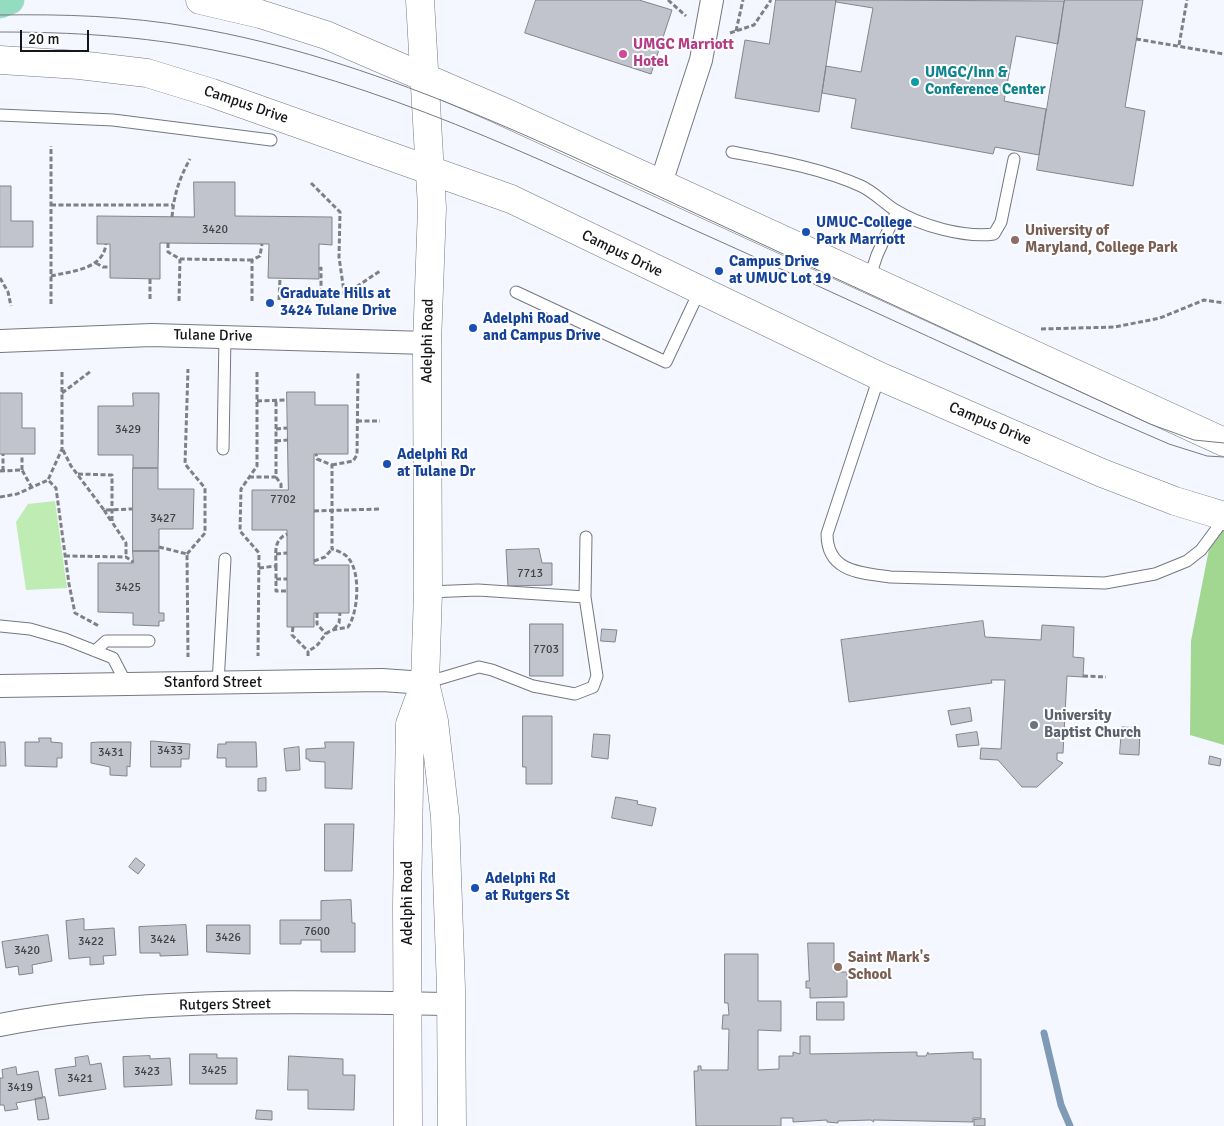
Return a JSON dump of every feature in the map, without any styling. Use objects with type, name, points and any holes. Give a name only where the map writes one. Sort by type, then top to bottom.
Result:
[{"type":"main road","points":[[0,4],[10,0]]},
{"type":"main road","points":[[200,0],[260,14],[326,35],[424,77],[661,183],[868,280],[1224,442]]},
{"type":"main road","name":"Adelphi Road","points":[[420,0],[432,208],[427,343],[428,592],[425,682],[434,721],[445,817],[451,1004],[452,1126]]},
{"type":"main road","name":"Campus Drive","points":[[0,60],[79,64],[146,73],[212,93],[511,199],[699,292],[880,376],[1102,473],[1175,501],[1224,517]]},
{"type":"main road","name":"Adelphi Road","points":[[408,1126],[410,724],[425,682]]},
{"type":"street","points":[[661,183],[701,60],[712,0]]},
{"type":"street","name":"Tulane Drive","points":[[0,341],[152,335],[427,343]]},
{"type":"street","name":"Stanford Street","points":[[0,686],[382,680],[425,682]]},
{"type":"street","name":"Rutgers Street","points":[[0,1025],[91,1010],[223,1003],[451,1004]]},
{"type":"lane","points":[[0,115],[113,120],[271,140]]},
{"type":"lane","points":[[732,152],[822,173],[862,186],[896,211],[945,230],[977,236],[994,234],[1001,222],[1014,159]]},
{"type":"lane","points":[[868,280],[896,211]]},
{"type":"lane","points":[[516,292],[666,362],[699,292]]},
{"type":"lane","points":[[223,449],[225,336]]},
{"type":"lane","points":[[880,376],[827,534],[827,548],[833,559],[845,568],[890,577],[1105,583],[1155,574],[1187,561],[1201,550],[1224,517]]},
{"type":"lane","points":[[425,682],[479,667],[533,686],[575,694],[593,687],[597,676],[585,596],[586,537]]},
{"type":"lane","points":[[218,683],[225,559]]},
{"type":"lane","points":[[428,592],[478,590],[585,596]]},
{"type":"lane","points":[[0,626],[30,629],[65,639],[113,658],[126,683]]},
{"type":"lane","points":[[95,651],[106,641],[150,641]]},
{"type":"path","points":[[668,0],[689,21]]},
{"type":"path","points":[[736,31],[744,0]]},
{"type":"path","points":[[724,34],[754,24],[770,0]]},
{"type":"path","points":[[1179,45],[1187,0]]},
{"type":"path","points":[[1136,39],[1224,54]]},
{"type":"path","points":[[51,146],[51,304]]},
{"type":"path","points":[[172,217],[179,178],[190,159]]},
{"type":"path","points":[[311,183],[340,212],[339,257],[345,300]]},
{"type":"path","points":[[51,205],[173,205]]},
{"type":"path","points":[[50,276],[71,272],[96,263],[106,251],[106,244]]},
{"type":"path","points":[[168,244],[168,252],[180,259],[252,260],[260,256],[262,244]]},
{"type":"path","points":[[179,301],[180,259]]},
{"type":"path","points":[[252,260],[252,301]]},
{"type":"path","points":[[96,263],[104,267],[110,266]]},
{"type":"path","points":[[319,268],[321,268],[321,300]]},
{"type":"path","points":[[344,295],[380,271]]},
{"type":"path","points":[[0,278],[8,292],[11,306]]},
{"type":"path","points":[[279,300],[280,278]]},
{"type":"path","points":[[150,279],[150,301]]},
{"type":"path","points":[[1037,330],[1114,328],[1160,318],[1204,300],[1224,302]]},
{"type":"path","points":[[188,369],[185,464],[205,488],[205,533],[187,554],[188,657]]},
{"type":"path","points":[[62,394],[91,371]]},
{"type":"path","points":[[316,454],[317,459],[332,465],[353,461],[357,455],[358,371]]},
{"type":"path","points":[[0,497],[16,494],[48,480],[62,449],[62,372]]},
{"type":"path","points":[[257,372],[257,466],[241,489],[240,531],[259,553],[258,656]]},
{"type":"path","points":[[276,400],[276,477],[281,484],[281,490]]},
{"type":"path","points":[[257,401],[287,400]]},
{"type":"path","points":[[357,421],[380,421]]},
{"type":"path","points":[[276,428],[287,428]]},
{"type":"path","points":[[276,440],[288,440]]},
{"type":"path","points":[[62,449],[126,543],[126,557]]},
{"type":"path","points":[[3,454],[2,471],[22,470]]},
{"type":"path","points":[[22,455],[22,470],[32,488]]},
{"type":"path","points":[[314,561],[325,557],[332,549],[332,465]]},
{"type":"path","points":[[78,474],[112,476],[112,522]]},
{"type":"path","points":[[249,477],[276,477]]},
{"type":"path","points":[[48,480],[56,488],[75,613],[106,629],[106,641]]},
{"type":"path","points":[[314,511],[333,508],[379,508]]},
{"type":"path","points":[[104,510],[132,509]]},
{"type":"path","points":[[287,534],[280,537],[276,543],[276,591],[287,591]]},
{"type":"path","points":[[159,547],[187,554]]},
{"type":"path","points":[[308,651],[319,645],[326,634],[348,627],[354,619],[357,599],[354,572],[350,559],[332,549]]},
{"type":"path","points":[[276,554],[287,553]]},
{"type":"path","points":[[65,556],[126,557],[132,562]]},
{"type":"path","points":[[259,568],[276,566]]},
{"type":"path","points":[[276,579],[287,579]]},
{"type":"path","points":[[317,613],[317,624],[326,634]]},
{"type":"path","points":[[334,630],[340,623],[340,613]]},
{"type":"path","points":[[293,627],[292,635],[308,651],[308,656]]},
{"type":"path","points":[[1083,676],[1106,677]]},
{"type":"green space","points":[[55,501],[67,588],[26,590],[16,522],[28,504]]},
{"type":"green space","points":[[1218,503],[1224,506],[1224,745],[1190,735],[1191,641]]},
{"type":"building","name":"UMGC Marriott Hotel","points":[[536,0],[639,0],[672,10],[651,74],[525,33]]},
{"type":"building","points":[[776,0],[836,0],[819,112],[735,98],[745,40],[769,44]]},
{"type":"building","name":"UMGC/Inn & Conference Center","points":[[836,0],[1064,1],[1058,44],[1016,36],[1004,101],[1046,109],[1039,155],[995,147],[993,154],[851,128],[856,99],[822,93],[826,66],[861,72],[873,8],[836,2]]},
{"type":"building","points":[[1065,0],[1143,0],[1125,107],[1145,111],[1133,186],[1037,170]]},
{"type":"building","points":[[194,182],[235,182],[235,216],[332,217],[332,245],[319,244],[319,279],[268,278],[269,244],[160,243],[160,279],[110,278],[110,244],[97,244],[97,216],[194,217]]},
{"type":"building","points":[[0,186],[11,186],[11,221],[33,221],[33,247],[0,247]]},
{"type":"building","points":[[287,392],[315,392],[315,405],[348,405],[348,454],[314,454],[314,565],[349,565],[349,613],[314,613],[314,627],[287,627],[287,530],[252,530],[252,490],[288,490]]},
{"type":"building","points":[[0,393],[22,393],[22,428],[35,428],[35,454],[0,454]]},
{"type":"building","points":[[133,393],[159,393],[158,468],[133,468],[133,455],[98,455],[98,406],[133,406]]},
{"type":"building","points":[[133,468],[158,468],[158,489],[194,489],[193,529],[159,529],[159,551],[133,551]]},
{"type":"building","points":[[539,549],[542,563],[552,563],[552,585],[508,586],[506,550]]},
{"type":"building","points":[[133,551],[159,551],[159,613],[164,613],[164,621],[159,621],[159,626],[133,625],[133,613],[98,612],[98,563],[133,563]]},
{"type":"building","name":"University Baptist Church","points":[[983,621],[985,637],[1041,640],[1042,625],[1074,627],[1073,657],[1084,658],[1083,677],[1067,676],[1063,753],[1057,753],[1057,760],[1063,763],[1037,787],[1022,787],[998,760],[980,759],[981,748],[1001,749],[1005,680],[991,680],[992,683],[849,702],[841,640]]},
{"type":"building","points":[[530,624],[563,624],[563,676],[530,676]]},
{"type":"building","points":[[602,629],[617,630],[615,642],[601,641]]},
{"type":"building","points":[[970,708],[972,721],[951,725],[948,711]]},
{"type":"building","points":[[523,716],[552,716],[552,784],[526,784],[526,767],[523,767]]},
{"type":"building","points":[[1122,727],[1140,728],[1139,755],[1120,754]]},
{"type":"building","points":[[977,732],[979,745],[958,747],[956,735]]},
{"type":"building","points":[[594,734],[610,735],[608,759],[592,757]]},
{"type":"building","points":[[39,738],[51,738],[51,742],[62,743],[62,758],[57,758],[57,767],[25,766],[25,742],[39,742]]},
{"type":"building","points":[[151,741],[190,744],[189,759],[181,759],[181,767],[151,767]]},
{"type":"building","points":[[0,742],[5,742],[6,766],[0,766]]},
{"type":"building","points":[[131,742],[130,767],[127,766],[127,776],[110,775],[110,767],[91,763],[91,743]]},
{"type":"building","points":[[226,742],[256,742],[257,767],[226,767],[226,758],[217,758],[218,744],[226,744]]},
{"type":"building","points":[[325,742],[354,742],[352,789],[325,788],[325,762],[309,761],[309,759],[306,759],[306,749],[325,748]]},
{"type":"building","points":[[299,747],[300,770],[286,771],[284,749]]},
{"type":"building","points":[[1210,756],[1221,759],[1220,766],[1209,764]]},
{"type":"building","points":[[266,778],[266,791],[258,791],[258,779]]},
{"type":"building","points":[[616,797],[638,801],[637,804],[656,808],[652,826],[612,818]]},
{"type":"building","points":[[325,824],[354,824],[352,871],[325,871]]},
{"type":"building","points":[[136,858],[145,865],[138,874],[129,867]]},
{"type":"building","points":[[351,900],[352,923],[355,923],[355,952],[321,952],[321,940],[301,940],[301,944],[280,944],[280,920],[321,920],[321,901]]},
{"type":"building","points":[[84,919],[84,930],[114,928],[116,955],[103,956],[104,964],[90,965],[90,957],[69,959],[66,921]]},
{"type":"building","points":[[186,925],[188,955],[160,956],[160,953],[140,953],[139,927]]},
{"type":"building","points":[[207,925],[250,925],[250,954],[207,952]]},
{"type":"building","points":[[48,935],[52,961],[32,965],[33,973],[19,975],[18,966],[6,968],[2,942]]},
{"type":"building","points":[[808,943],[834,943],[834,972],[847,972],[847,997],[810,998],[810,988],[806,988],[806,981],[809,981]]},
{"type":"building","points":[[725,954],[758,954],[758,1001],[781,1001],[781,1031],[758,1030],[758,1070],[779,1069],[779,1056],[793,1056],[793,1052],[800,1054],[800,1036],[810,1036],[810,1054],[917,1052],[917,1056],[926,1056],[928,1052],[928,1054],[973,1052],[973,1059],[981,1059],[981,1118],[973,1118],[973,1122],[873,1120],[874,1122],[871,1120],[838,1121],[838,1123],[827,1122],[827,1120],[793,1122],[793,1118],[781,1118],[781,1126],[696,1126],[694,1071],[698,1071],[698,1066],[701,1066],[701,1070],[728,1070],[729,1029],[722,1029],[723,1015],[729,1015],[728,1003],[725,1003]]},
{"type":"building","points":[[817,1002],[844,1002],[844,1020],[817,1020]]},
{"type":"building","points":[[190,1054],[217,1054],[217,1058],[237,1058],[237,1084],[190,1084]]},
{"type":"building","points":[[88,1056],[90,1065],[101,1063],[106,1089],[59,1096],[55,1069],[76,1066],[75,1058]]},
{"type":"building","points":[[150,1056],[150,1059],[170,1058],[172,1085],[124,1087],[123,1057]]},
{"type":"building","points":[[289,1056],[343,1059],[343,1075],[355,1075],[354,1110],[308,1109],[308,1090],[288,1090]]},
{"type":"building","points":[[16,1067],[17,1075],[38,1071],[43,1098],[16,1103],[18,1109],[5,1111],[4,1105],[0,1105],[0,1078],[3,1078],[2,1070]]},
{"type":"building","points":[[45,1097],[49,1119],[38,1120],[35,1099]]},
{"type":"building","points":[[257,1110],[272,1111],[272,1120],[256,1119]]},
{"type":"building","points":[[985,1119],[985,1126],[974,1126],[974,1120]]},
{"type":"waterway","points":[[1044,1033],[1061,1105],[1070,1126]]},
{"type":"tram line","points":[[0,15],[96,16],[144,20],[191,27],[259,41],[326,60],[392,82],[522,134],[1150,424],[1194,440],[1224,443]]},
{"type":"tram line","points":[[0,32],[53,33],[160,41],[213,50],[275,64],[336,81],[455,124],[573,174],[1169,444],[1207,456],[1224,457]]},
{"type":"place","name":"UMGC Marriott Hotel","points":[[623,54]]},
{"type":"place","name":"UMGC/Inn & Conference Center","points":[[915,82]]},
{"type":"place","name":"UMUC-College Park Marriott","points":[[806,232]]},
{"type":"place","name":"University of Maryland, College Park","points":[[1015,240]]},
{"type":"place","name":"Campus Drive at UMUC Lot 19","points":[[719,271]]},
{"type":"place","name":"Graduate Hills at 3424 Tulane Drive","points":[[270,303]]},
{"type":"place","name":"Adelphi Road and Campus Drive","points":[[473,328]]},
{"type":"place","name":"Adelphi Rd at Tulane Dr","points":[[387,464]]},
{"type":"place","name":"University Baptist Church","points":[[1034,725]]},
{"type":"place","name":"Adelphi Rd at Rutgers St","points":[[475,888]]},
{"type":"place","name":"Saint Mark's School","points":[[838,967]]}]
